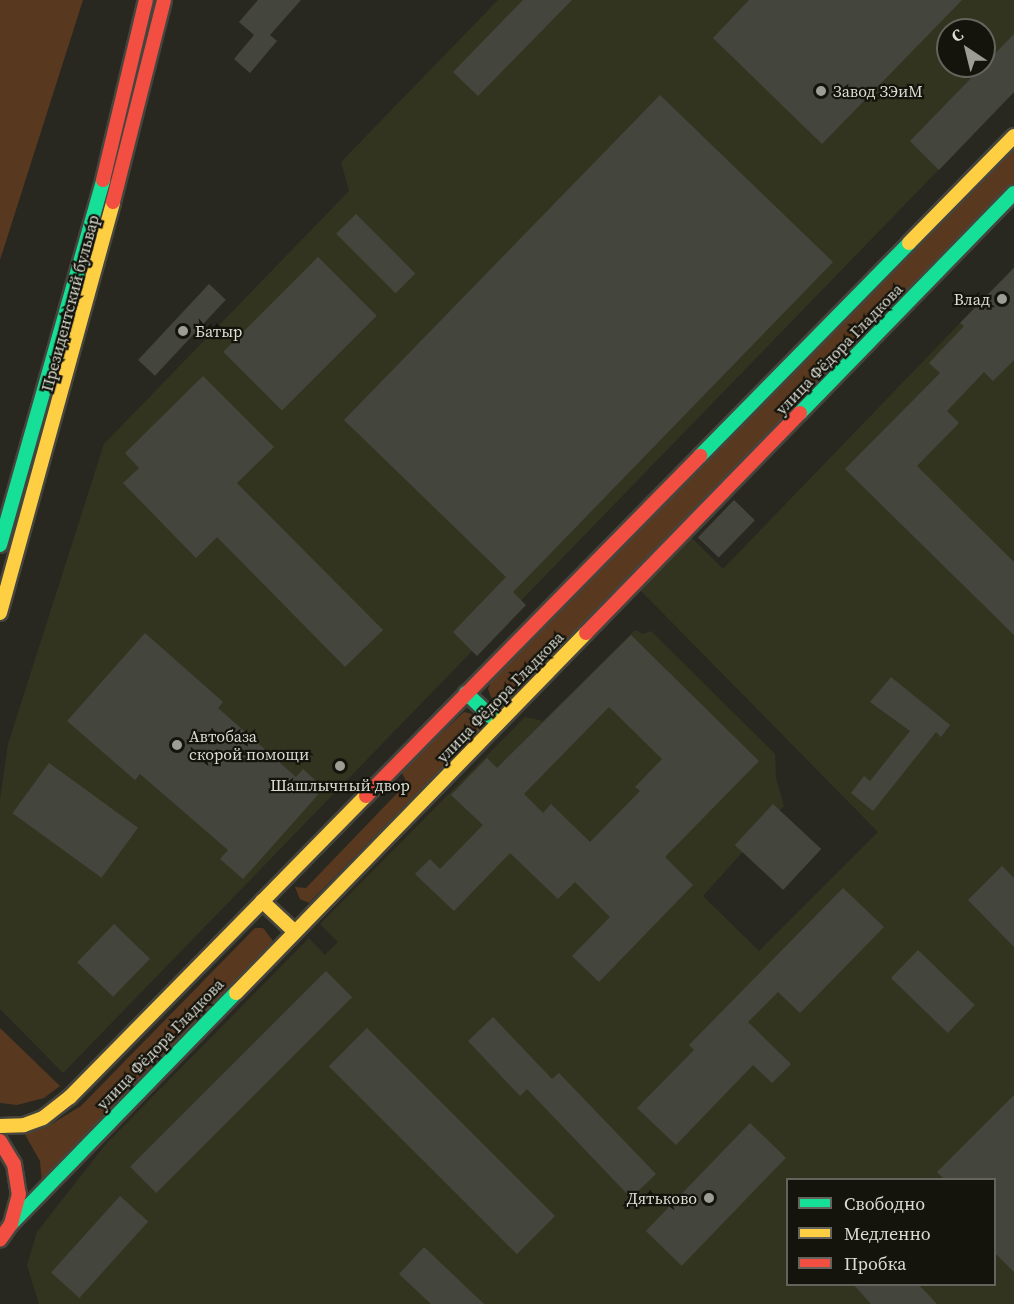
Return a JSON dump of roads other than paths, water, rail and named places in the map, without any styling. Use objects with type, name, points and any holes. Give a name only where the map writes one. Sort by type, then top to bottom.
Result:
[{"type":"main road","name":"Президентский бульвар","points":[[0,545],[66,319],[146,0]]},
{"type":"main road","name":"Президентский бульвар","points":[[0,613],[84,319],[164,0]]},
{"type":"main road","name":"улица Фёдора Гладкова","points":[[0,1126],[24,1125],[44,1118],[70,1097],[1014,136]]},
{"type":"main road","name":"улица Фёдора Гладкова","points":[[6,1232],[294,931],[1014,194]]},
{"type":"main road","points":[[66,319],[84,319]]},
{"type":"main road","points":[[466,693],[498,723]]},
{"type":"main road","points":[[262,902],[294,931]]},
{"type":"main road","points":[[0,1141],[17,1178],[17,1209],[6,1232],[0,1256]]},
{"type":"place","name":"Завод ЗЭиМ","points":[[821,91]]},
{"type":"place","name":"Влад","points":[[1002,299]]},
{"type":"place","name":"Батыр","points":[[183,331]]},
{"type":"place","name":"Автобаза скорой помощи","points":[[177,745]]},
{"type":"place","name":"Шашлычный двор","points":[[340,766]]},
{"type":"place","name":"Дятьково","points":[[709,1198]]}]
